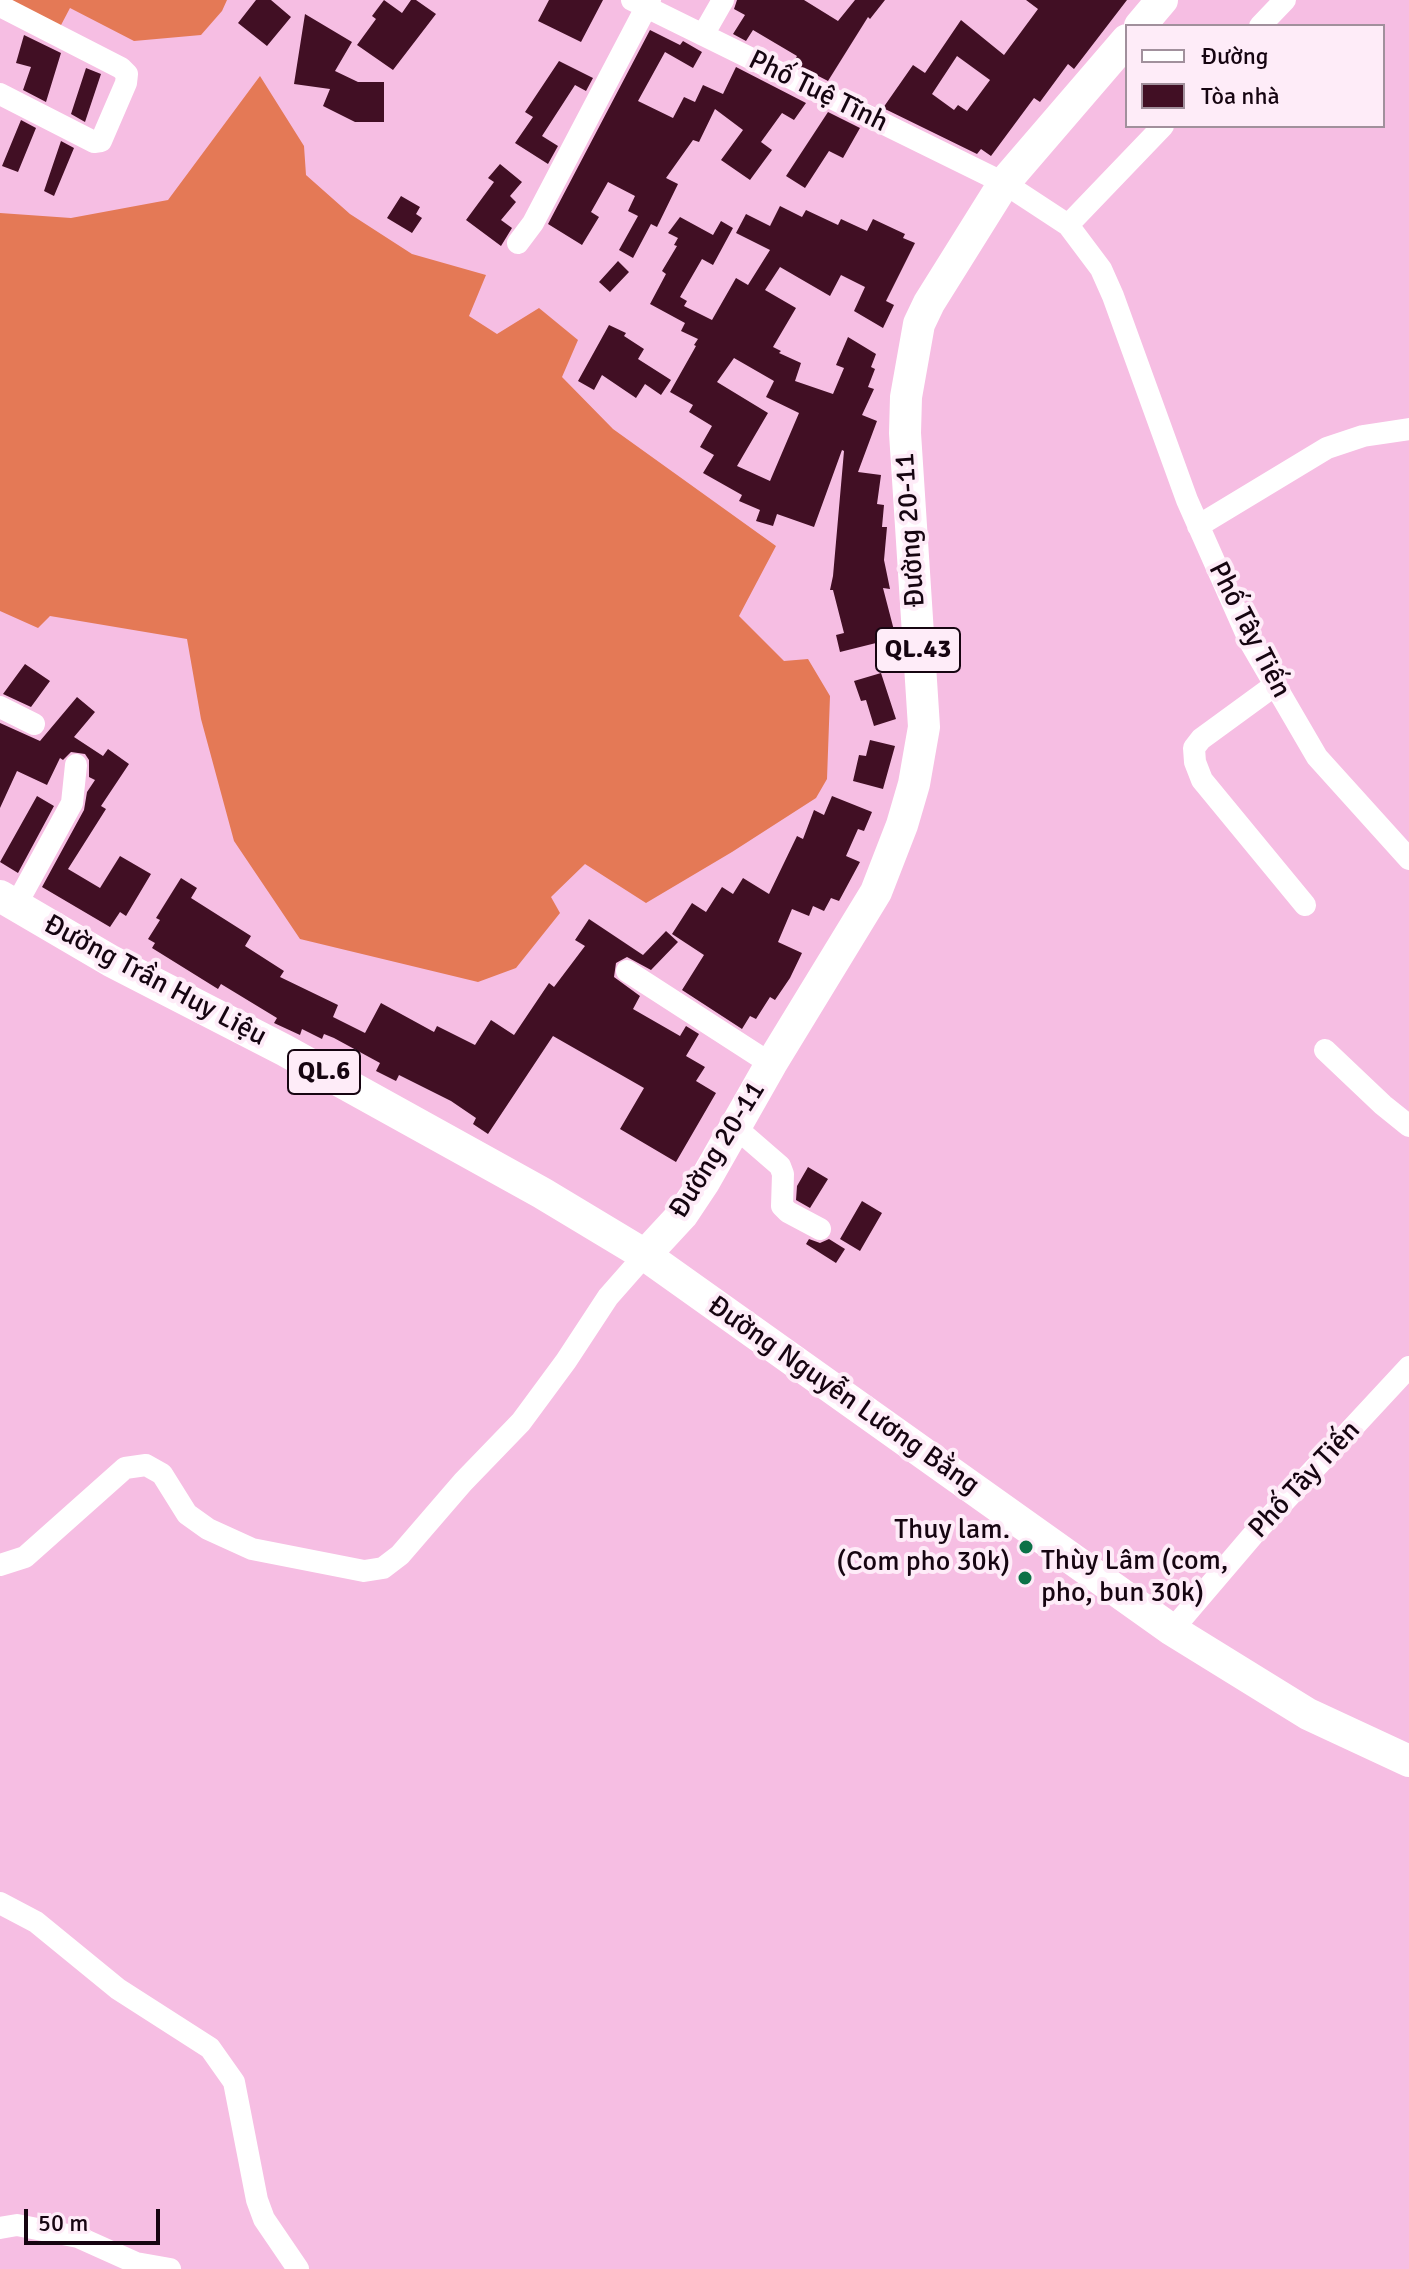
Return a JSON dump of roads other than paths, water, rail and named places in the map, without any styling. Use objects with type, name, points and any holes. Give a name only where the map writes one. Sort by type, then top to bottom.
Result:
[{"type":"highway","points":[[1142,24],[1162,0]]},
{"type":"highway","name":"Đường 20-11","points":[[645,1255],[682,1215],[704,1182],[771,1064],[876,892],[902,825],[914,784],[924,727],[907,474],[906,397],[919,324],[1004,183],[1125,42]]},
{"type":"highway","name":"Đường Trần Huy Liệu","points":[[8,900],[111,961],[284,1050],[528,1185],[645,1255]]},
{"type":"highway","name":"Đường Nguyễn Lương Bằng","points":[[645,1255],[1172,1630],[1308,1714],[1409,1761]]},
{"type":"street","points":[[703,35],[723,0]]},
{"type":"street","points":[[1262,24],[1285,0]]},
{"type":"street","points":[[518,243],[533,223],[643,2]]},
{"type":"street","name":"Phố Tuệ Tĩnh","points":[[643,2],[703,35],[1004,183]]},
{"type":"street","points":[[0,6],[121,68],[127,74],[101,141],[94,142],[0,94]]},
{"type":"street","points":[[1068,225],[1161,128]]},
{"type":"street","name":"Phố Tây Tiến","points":[[1004,183],[1068,225],[1101,269],[1198,526],[1250,642],[1317,757],[1409,859]]},
{"type":"street","points":[[1198,526],[1335,444],[1409,429]]},
{"type":"street","points":[[1275,685],[1201,739],[1194,748],[1195,762],[1202,780],[1305,905]]},
{"type":"street","points":[[0,707],[34,724]]},
{"type":"street","points":[[8,900],[72,803],[76,765]]},
{"type":"street","points":[[627,971],[771,1064]]},
{"type":"street","points":[[1325,1050],[1409,1126]]},
{"type":"street","points":[[735,1127],[780,1166],[783,1174],[782,1206],[820,1229]]},
{"type":"street","points":[[0,1565],[25,1557],[125,1468],[146,1465],[162,1474],[187,1514],[208,1529],[252,1549],[364,1571],[383,1568],[400,1555],[463,1482],[521,1422],[608,1297],[645,1255]]},
{"type":"street","name":"Phố Tây Tiến","points":[[1172,1630],[1253,1535],[1409,1367]]},
{"type":"street","points":[[0,1903],[36,1922],[118,1989],[210,2048],[234,2082],[257,2200],[264,2219],[298,2269]]},
{"type":"street","points":[[0,2228],[17,2225],[78,2237],[136,2263],[170,2269]]},
{"type":"place","name":"Thuy lam. (Com pho 30k)","points":[[1026,1547]]},
{"type":"place","name":"Thùy Lâm (com, pho, bun 30k)","points":[[1025,1578]]}]
